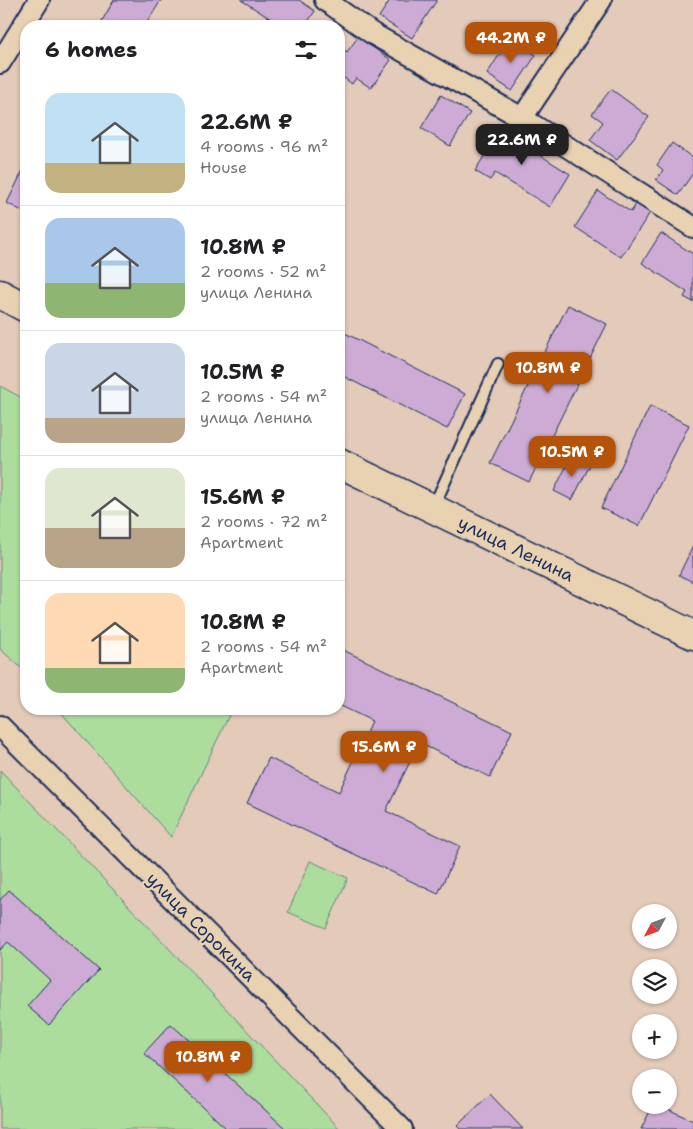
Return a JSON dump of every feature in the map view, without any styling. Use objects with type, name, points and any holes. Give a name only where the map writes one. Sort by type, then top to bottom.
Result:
[{"type":"main road","points":[[0,294],[20,305]]},
{"type":"main road","name":"улица Ленина","points":[[345,466],[693,635]]},
{"type":"street","points":[[27,20],[39,0]]},
{"type":"street","points":[[325,0],[348,6],[373,34],[522,118],[693,227]]},
{"type":"street","points":[[522,118],[601,0]]},
{"type":"street","points":[[0,63],[20,31]]},
{"type":"street","name":"улица Сорокина","points":[[0,726],[402,1129]]},
{"type":"lane","points":[[433,509],[498,364]]},
{"type":"green space","points":[[0,386],[20,397],[20,667],[0,649]]},
{"type":"green space","points":[[63,715],[229,715],[171,837]]},
{"type":"green space","points":[[0,770],[340,1129],[0,1129]]},
{"type":"green space","points":[[310,861],[348,878],[326,928],[288,912]]},
{"type":"building","points":[[114,0],[161,0],[149,20],[102,20]]},
{"type":"building","points":[[241,0],[299,0],[315,11],[309,20],[273,20]]},
{"type":"building","points":[[390,0],[437,0],[412,38],[379,17]]},
{"type":"building","points":[[358,37],[391,60],[371,88],[356,78],[352,84],[345,79],[345,51],[347,52]]},
{"type":"building","points":[[510,38],[536,55],[512,91],[487,74]]},
{"type":"building","points":[[611,89],[649,117],[617,160],[590,140],[603,122],[592,114]]},
{"type":"building","points":[[441,95],[470,113],[450,146],[421,128]]},
{"type":"building","points":[[508,117],[524,127],[516,140],[570,174],[550,207],[495,173],[490,180],[475,171]]},
{"type":"building","points":[[672,143],[693,158],[693,173],[678,195],[656,180],[663,170],[657,165]]},
{"type":"building","points":[[20,176],[20,210],[7,203]]},
{"type":"building","points":[[598,191],[631,212],[639,199],[653,208],[621,257],[575,227]]},
{"type":"building","points":[[661,233],[693,254],[693,302],[684,297],[687,292],[642,263]]},
{"type":"building","points":[[568,305],[607,324],[529,482],[490,463]]},
{"type":"building","points":[[345,333],[465,394],[447,429],[345,377]]},
{"type":"building","points":[[650,406],[689,425],[639,526],[601,508]]},
{"type":"building","points":[[572,455],[590,465],[572,500],[554,491]]},
{"type":"building","points":[[693,546],[693,582],[679,575]]},
{"type":"building","points":[[345,651],[512,731],[490,777],[419,743],[386,811],[460,846],[438,894],[247,803],[269,758],[339,792],[372,721],[345,708]]},
{"type":"building","points":[[9,890],[99,970],[49,1025],[27,1006],[50,980],[8,942],[0,950],[0,900]]},
{"type":"building","points":[[171,1024],[286,1129],[227,1129],[144,1053]]},
{"type":"building","points":[[490,1094],[523,1129],[460,1129],[457,1126]]},
{"type":"building","points":[[677,1113],[693,1121],[693,1129],[641,1129],[648,1114]]}]
